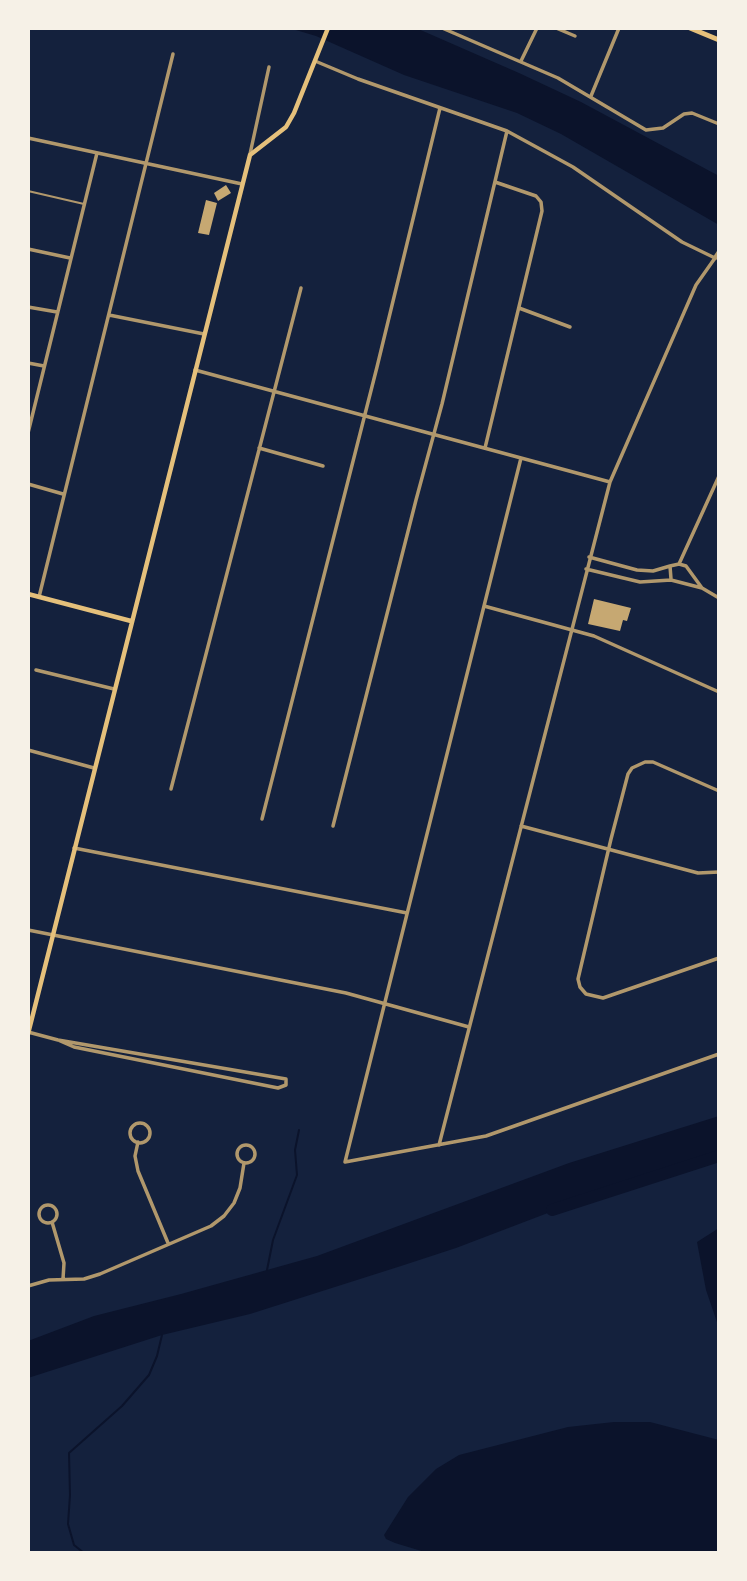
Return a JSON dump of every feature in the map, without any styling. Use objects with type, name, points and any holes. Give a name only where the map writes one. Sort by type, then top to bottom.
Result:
[{"type":"main road","points":[[28,1033],[250,155],[286,127],[328,28]]},
{"type":"main road","points":[[690,28],[719,40]]},
{"type":"main road","points":[[28,594],[131,621]]},
{"type":"street","points":[[442,28],[522,61],[591,96],[646,130],[663,128],[684,114],[692,113],[719,124]]},
{"type":"street","points":[[522,61],[537,28]]},
{"type":"street","points":[[556,28],[575,36]]},
{"type":"street","points":[[591,96],[619,28]]},
{"type":"street","points":[[39,597],[173,54]]},
{"type":"street","points":[[315,61],[507,131],[573,167],[682,242],[715,258]]},
{"type":"street","points":[[250,155],[270,67]]},
{"type":"street","points":[[262,819],[440,108]]},
{"type":"street","points":[[333,827],[442,404],[507,131]]},
{"type":"street","points":[[28,138],[242,184]]},
{"type":"street","points":[[28,433],[97,153]]},
{"type":"street","points":[[485,448],[542,211],[541,202],[528,192],[495,183]]},
{"type":"street","points":[[28,249],[71,258]]},
{"type":"street","points":[[439,1145],[610,482],[696,285],[719,252]]},
{"type":"street","points":[[171,789],[301,288]]},
{"type":"street","points":[[28,307],[57,313]]},
{"type":"street","points":[[519,308],[570,327]]},
{"type":"street","points":[[108,315],[204,334]]},
{"type":"street","points":[[28,363],[44,366]]},
{"type":"street","points":[[195,370],[610,482]]},
{"type":"street","points":[[259,448],[323,466]]},
{"type":"street","points":[[521,458],[345,1161],[486,1136],[719,1054]]},
{"type":"street","points":[[679,564],[719,476]]},
{"type":"street","points":[[28,484],[63,495]]},
{"type":"street","points":[[589,557],[637,570],[653,571],[679,564],[685,566],[702,588]]},
{"type":"street","points":[[670,566],[671,580]]},
{"type":"street","points":[[586,569],[640,582],[671,580],[702,588],[719,598]]},
{"type":"street","points":[[484,606],[594,636],[719,692]]},
{"type":"street","points":[[36,670],[114,689]]},
{"type":"street","points":[[28,750],[94,768]]},
{"type":"street","points":[[719,791],[653,762],[638,764],[628,774],[578,971],[580,987],[586,993],[603,998],[719,958]]},
{"type":"street","points":[[521,826],[698,873],[719,872]]},
{"type":"street","points":[[75,848],[407,913]]},
{"type":"street","points":[[28,930],[346,993],[469,1027]]},
{"type":"street","points":[[28,1033],[286,1079],[286,1085],[278,1088],[74,1047],[58,1040]]},
{"type":"street","points":[[93,1051],[94,1044]]},
{"type":"street","points":[[171,1065],[172,1059]]},
{"type":"street","points":[[245,1073],[245,1080]]},
{"type":"street","points":[[143,1124],[148,1127],[150,1133],[145,1142],[138,1142],[131,1137],[131,1131],[134,1125],[143,1124]]},
{"type":"street","points":[[138,1142],[135,1156],[138,1171],[169,1243]]},
{"type":"street","points":[[247,1144],[253,1147],[255,1156],[250,1163],[244,1163],[238,1160],[236,1154],[238,1148],[247,1144]]},
{"type":"street","points":[[28,1286],[63,1279],[84,1279],[100,1274],[211,1226],[224,1216],[234,1203],[240,1188],[244,1163]]},
{"type":"street","points":[[44,1206],[52,1206],[56,1210],[56,1218],[52,1222],[46,1223],[41,1219],[39,1214],[44,1206]]},
{"type":"street","points":[[52,1222],[64,1263],[63,1279]]},
{"type":"lane","points":[[28,191],[84,204]]},
{"type":"water","points":[[289,28],[416,28],[519,73],[581,102],[719,176],[719,225],[561,134],[517,113],[404,75],[316,36]]},
{"type":"water","points":[[719,1116],[719,1151],[658,1171],[456,1248],[250,1314],[162,1335],[28,1378],[28,1341],[94,1316],[317,1256],[569,1163]]},
{"type":"water","points":[[719,1228],[719,1328],[706,1290],[697,1242]]},
{"type":"water","points":[[614,1422],[650,1422],[719,1440],[719,1553],[428,1553],[386,1539],[384,1535],[408,1497],[436,1469],[459,1455],[568,1427]]},
{"type":"building","points":[[226,185],[231,193],[218,201],[214,193]]},
{"type":"building","points":[[206,200],[217,203],[209,235],[198,233]]},
{"type":"building","points":[[594,599],[631,608],[620,631],[588,624]]},
{"type":"waterway","points":[[267,1270],[273,1240],[297,1175],[295,1150],[299,1130]]},
{"type":"waterway","points":[[552,1210],[719,1156]]},
{"type":"waterway","points":[[84,1553],[74,1545],[68,1524],[69,1453],[122,1406],[149,1375],[162,1335]]}]
